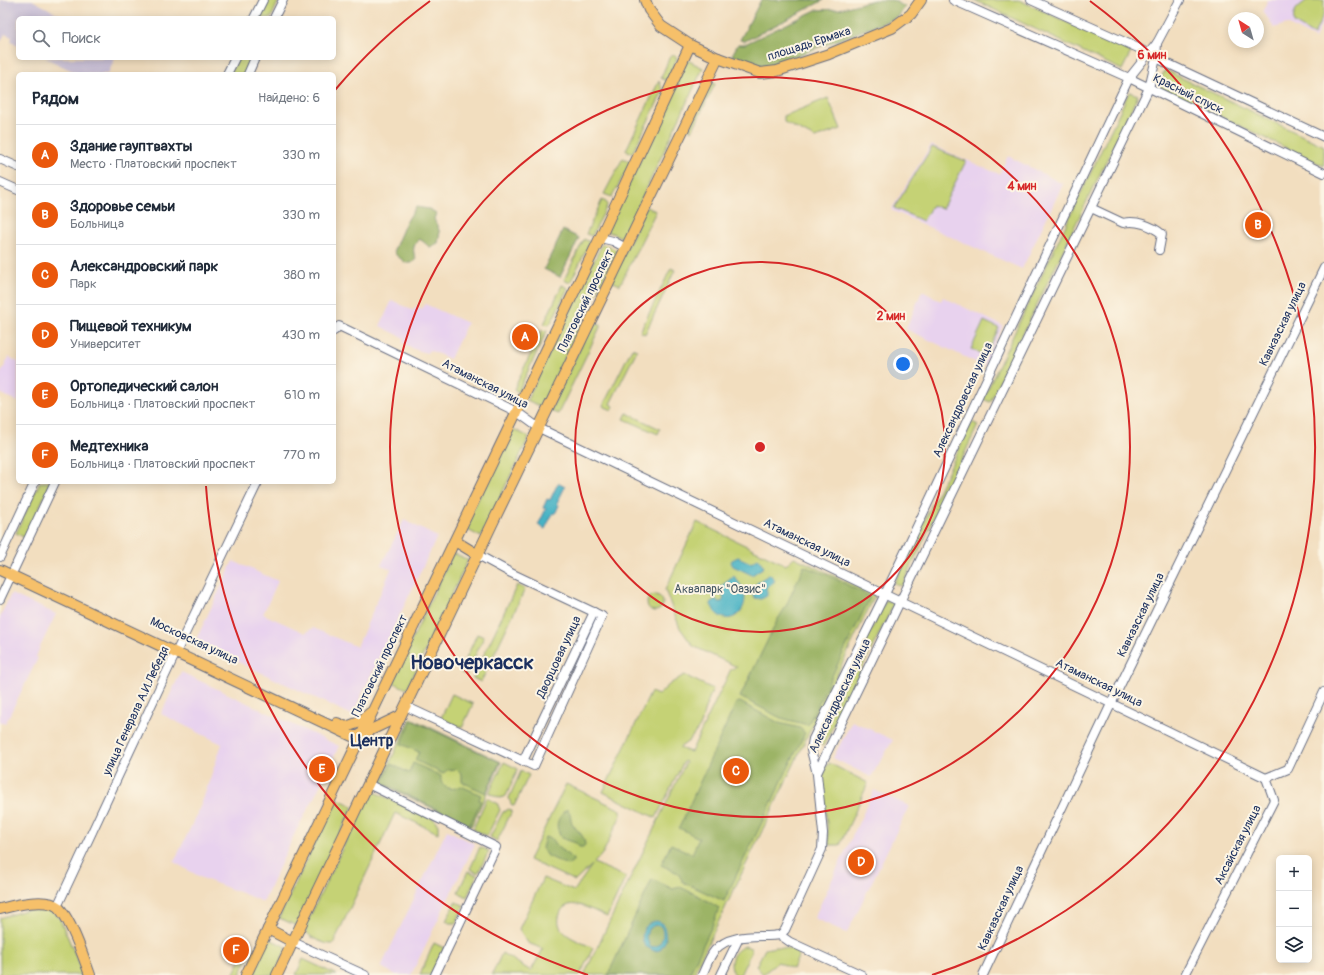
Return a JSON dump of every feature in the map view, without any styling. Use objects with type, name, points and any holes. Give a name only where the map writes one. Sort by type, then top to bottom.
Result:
[{"type":"main road","name":"площадь Ермака","points":[[645,0],[649,10],[661,26],[690,44],[718,58],[760,73],[777,71],[829,54],[892,28],[911,14],[921,0]]},
{"type":"main road","name":"Платовский проспект","points":[[246,975],[600,238],[690,44]]},
{"type":"main road","name":"Платовский проспект","points":[[277,975],[400,716],[718,58]]},
{"type":"main road","points":[[455,541],[478,555]]},
{"type":"main road","name":"Московская улица","points":[[0,566],[12,574]]},
{"type":"main road","name":"Московская улица","points":[[0,570],[12,574],[346,727],[360,722],[374,710]]},
{"type":"main road","name":"Московская улица","points":[[177,650],[352,736],[362,734]]},
{"type":"main road","points":[[362,734],[400,716]]},
{"type":"main road","points":[[344,732],[352,744],[352,755]]},
{"type":"main road","points":[[0,909],[40,902],[57,907],[66,918],[70,926],[90,975]]},
{"type":"main road","points":[[268,929],[293,942]]},
{"type":"street","points":[[255,16],[262,0]]},
{"type":"street","points":[[275,16],[283,0]]},
{"type":"street","name":"Красный спуск","points":[[953,0],[1129,78],[1324,173]]},
{"type":"street","name":"Красный спуск","points":[[1031,0],[1148,53],[1324,137]]},
{"type":"street","name":"Александровская улица","points":[[780,935],[785,930],[822,849],[823,834],[817,774],[812,750],[813,739],[885,594],[1129,78],[1157,43],[1180,0]]},
{"type":"street","name":"Александровская улица","points":[[817,774],[820,765],[1149,88],[1156,58],[1157,43]]},
{"type":"street","points":[[229,72],[234,60]]},
{"type":"street","points":[[249,72],[254,60]]},
{"type":"street","points":[[0,159],[16,167]]},
{"type":"street","points":[[0,182],[16,189]]},
{"type":"street","points":[[1091,208],[1123,223],[1131,221],[1154,228],[1162,234],[1159,250]]},
{"type":"street","points":[[600,238],[626,248]]},
{"type":"street","name":"Кавказская улица","points":[[983,975],[1112,702],[1324,268]]},
{"type":"street","name":"Атаманская улица","points":[[336,324],[517,412],[539,428],[1112,702],[1266,778]]},
{"type":"street","points":[[0,556],[34,484]]},
{"type":"street","points":[[0,599],[54,484]]},
{"type":"street","name":"улица Генерала А.И.Лебедя","points":[[57,907],[177,650],[257,484]]},
{"type":"street","points":[[478,555],[511,573],[594,612]]},
{"type":"street","name":"Дворцовая улица","points":[[594,612],[602,616],[534,766],[524,761],[594,612]]},
{"type":"street","points":[[1266,778],[1288,770],[1323,697]]},
{"type":"street","points":[[405,706],[524,761]]},
{"type":"street","name":"Аксайская улица","points":[[1185,975],[1274,800],[1266,778]]},
{"type":"street","points":[[368,784],[496,847],[435,975]]},
{"type":"street","points":[[702,975],[715,949],[727,942],[753,935],[780,935],[790,942],[862,975]]},
{"type":"street","points":[[721,975],[739,938]]},
{"type":"street","points":[[293,942],[365,975]]},
{"type":"shaded area","points":[[0,0],[32,0],[62,16],[16,16],[16,44],[11,42],[12,37],[5,34],[0,43]]},
{"type":"shaded area","points":[[1268,0],[1324,0],[1324,19],[1315,39],[1287,24],[1274,28],[1263,11]]},
{"type":"shaded area","points":[[49,60],[114,60],[109,72],[75,72]]},
{"type":"shaded area","points":[[931,145],[999,174],[1008,156],[1063,184],[1022,269],[891,210]]},
{"type":"shaded area","points":[[922,291],[941,301],[943,297],[1003,326],[984,366],[906,329]]},
{"type":"shaded area","points":[[392,300],[413,311],[416,306],[422,309],[425,304],[467,323],[450,359],[429,350],[427,353],[414,349],[402,342],[404,338],[380,326]]},
{"type":"shaded area","points":[[9,357],[16,361],[16,401],[0,393],[0,375]]},
{"type":"shaded area","points":[[404,520],[437,537],[352,715],[195,642],[233,561],[278,581],[263,614],[305,633],[313,628],[357,647],[391,569],[381,565]]},
{"type":"shaded area","points":[[11,594],[56,614],[40,647],[36,657],[38,658],[5,724],[0,722],[0,617]]},
{"type":"shaded area","points":[[181,672],[339,746],[295,833],[263,902],[202,878],[174,862],[200,808],[222,744],[161,714]]},
{"type":"shaded area","points":[[852,721],[893,740],[871,777],[833,758]]},
{"type":"shaded area","points":[[874,790],[909,806],[847,933],[814,918]]},
{"type":"shaded area","points":[[447,830],[475,844],[411,975],[396,975],[381,967]]},
{"type":"green space","points":[[266,0],[279,0],[272,16],[258,16]]},
{"type":"green space","points":[[761,0],[824,0],[745,41],[740,40]]},
{"type":"green space","points":[[874,0],[893,0],[905,7],[898,17],[767,67],[761,68],[732,55],[738,44],[745,44],[816,10],[839,9]]},
{"type":"green space","points":[[974,0],[1019,0],[1131,52],[1122,70]]},
{"type":"green space","points":[[1307,0],[1324,0],[1324,13],[1314,35],[1294,23],[1294,15],[1296,10]]},
{"type":"green space","points":[[675,55],[677,58],[667,81],[661,78],[670,56]]},
{"type":"green space","points":[[237,60],[251,60],[246,72],[231,72]]},
{"type":"green space","points":[[687,60],[703,68],[623,238],[607,231]]},
{"type":"green space","points":[[1165,70],[1324,146],[1324,166],[1157,86]]},
{"type":"green space","points":[[659,81],[663,91],[633,152],[630,153],[626,150]]},
{"type":"green space","points":[[709,82],[715,84],[692,131],[689,129]]},
{"type":"green space","points":[[1129,92],[1138,95],[990,402],[983,399]]},
{"type":"green space","points":[[828,98],[841,129],[815,138],[784,122],[784,116]]},
{"type":"green space","points":[[932,147],[966,161],[942,209],[932,205],[923,221],[894,208]]},
{"type":"green space","points":[[623,158],[631,162],[612,197],[604,194]]},
{"type":"green space","points":[[602,200],[606,202],[607,206],[592,236],[586,234]]},
{"type":"green space","points":[[416,207],[429,209],[436,213],[434,219],[439,230],[439,238],[438,243],[430,247],[419,239],[414,248],[416,259],[412,263],[406,263],[395,254],[394,250],[405,224]]},
{"type":"green space","points":[[646,207],[656,211],[620,285],[611,281]]},
{"type":"green space","points":[[563,230],[579,238],[560,277],[544,269]]},
{"type":"green space","points":[[584,239],[590,242],[570,283],[564,280]]},
{"type":"green space","points":[[602,244],[617,250],[541,407],[527,400]]},
{"type":"green space","points":[[671,268],[675,270],[645,334],[640,332]]},
{"type":"green space","points":[[562,285],[568,288],[551,323],[549,325],[544,324]]},
{"type":"green space","points":[[593,321],[601,325],[558,414],[550,411]]},
{"type":"green space","points":[[984,321],[999,328],[986,356],[971,349]]},
{"type":"green space","points":[[542,330],[547,331],[518,392],[514,389]]},
{"type":"green space","points":[[632,348],[637,350],[610,404],[614,406],[612,410],[603,406]]},
{"type":"green space","points":[[627,413],[660,429],[658,434],[624,419]]},
{"type":"green space","points":[[972,422],[978,425],[902,586],[894,583]]},
{"type":"green space","points":[[513,429],[529,437],[481,537],[464,528]]},
{"type":"green space","points":[[39,484],[50,484],[25,538],[16,533]]},
{"type":"green space","name":"Аквапарк \"Оазис\"","points":[[697,522],[786,565],[794,557],[875,595],[693,975],[584,975],[686,762],[684,761],[656,818],[603,792],[651,692],[658,695],[670,684],[684,675],[713,689],[705,708],[701,725],[689,741],[679,748],[691,752],[731,669],[737,667],[693,646],[680,628],[665,590]]},
{"type":"green space","points":[[453,553],[468,560],[407,689],[392,682]]},
{"type":"green space","points":[[804,566],[828,575],[869,596],[870,598],[808,725],[781,718],[740,697],[778,619],[785,608]]},
{"type":"green space","points":[[517,585],[525,589],[481,682],[473,678]]},
{"type":"green space","points":[[652,595],[658,595],[663,600],[661,609],[658,611],[652,611],[647,606],[647,600]]},
{"type":"green space","points":[[886,600],[894,604],[823,746],[816,742]]},
{"type":"green space","points":[[477,634],[484,637],[466,675],[460,672]]},
{"type":"green space","points":[[452,694],[473,704],[462,728],[441,718]]},
{"type":"green space","points":[[740,702],[779,723],[800,728],[805,733],[724,901],[683,882],[678,873],[661,865],[671,844],[692,854],[699,838],[679,828],[736,703]]},
{"type":"green space","points":[[411,718],[501,762],[471,827],[380,783]]},
{"type":"green space","points":[[412,720],[500,762],[486,793],[462,782],[462,774],[457,769],[447,770],[443,774],[415,760],[419,752],[401,744]]},
{"type":"green space","points":[[504,762],[518,769],[506,796],[500,798],[489,793]]},
{"type":"green space","points":[[413,763],[441,776],[442,784],[447,788],[458,788],[461,786],[481,795],[479,800],[481,801],[470,825],[382,783],[391,764],[409,773]]},
{"type":"green space","points":[[829,763],[868,783],[840,845],[829,845],[822,772]]},
{"type":"green space","points":[[521,771],[529,775],[514,806],[511,804],[509,798]]},
{"type":"green space","points":[[566,784],[621,810],[621,815],[603,853],[594,863],[626,877],[607,917],[580,905],[573,904],[562,910],[559,921],[560,926],[566,934],[593,948],[580,975],[492,975],[502,953],[531,971],[543,949],[528,943],[519,929],[543,878],[574,891],[592,865],[575,881],[529,860]]},
{"type":"green space","points":[[370,790],[434,819],[438,825],[438,833],[395,813],[333,944],[318,941],[306,932],[305,927]]},
{"type":"green space","points":[[336,798],[353,806],[297,926],[279,918]]},
{"type":"green space","points":[[487,798],[497,803],[500,810],[487,836],[473,829]]},
{"type":"green space","points":[[509,809],[512,811],[497,841],[490,837],[503,812]]},
{"type":"green space","points":[[565,810],[568,810],[572,823],[582,835],[585,845],[583,847],[579,847],[576,843],[561,838],[557,823]]},
{"type":"green space","points":[[545,837],[551,838],[555,844],[574,860],[567,865],[546,855],[542,848]]},
{"type":"green space","points":[[480,847],[489,851],[478,873],[470,869]]},
{"type":"green space","points":[[468,871],[477,875],[467,897],[458,892]]},
{"type":"green space","points":[[652,879],[673,889],[680,887],[719,908],[713,924],[689,975],[608,975]]},
{"type":"green space","points":[[455,902],[464,905],[456,923],[450,923],[446,921]]},
{"type":"green space","points":[[47,907],[59,917],[84,975],[0,975],[0,918],[29,909]]},
{"type":"green space","points":[[267,938],[287,947],[274,975],[249,975]]},
{"type":"green space","points":[[434,943],[444,948],[431,975],[420,975]]},
{"type":"green space","points":[[745,946],[751,948],[751,952],[740,975],[735,975],[731,966],[732,958],[737,951]]},
{"type":"green space","points":[[247,947],[251,951],[240,975],[233,975]]},
{"type":"green space","points":[[776,947],[793,949],[799,955],[793,969],[778,962],[763,974],[756,966],[765,949]]},
{"type":"green space","points":[[303,959],[337,975],[296,975]]},
{"type":"water","points":[[558,483],[565,487],[557,503],[559,505],[555,514],[553,513],[545,529],[538,525],[546,509],[543,508],[547,499],[550,500]]},
{"type":"water","points":[[738,557],[751,563],[758,558],[764,567],[752,575],[733,566],[731,562],[732,560]]},
{"type":"water","points":[[770,574],[775,581],[766,588],[767,596],[761,599],[755,598],[752,593],[753,587]]},
{"type":"water","points":[[734,576],[743,590],[745,598],[744,604],[742,610],[738,614],[728,618],[723,617],[716,613],[710,603],[716,599],[718,602],[722,602],[724,598],[719,590],[720,587]]},
{"type":"water","points":[[656,921],[662,923],[664,928],[666,940],[660,950],[654,951],[645,946],[643,942],[643,930],[652,922]],"holes":[[[655,925],[661,926],[663,932],[661,942],[656,946],[650,946],[646,937],[648,929]]]},
{"type":"place","name":"Здоровье семьи","points":[[1258,225]]},
{"type":"place","name":"Здание гауптвахты","points":[[525,337]]},
{"type":"place","name":"Ортопедический салон","points":[[322,769]]},
{"type":"place","name":"Александровский парк","points":[[736,771]]},
{"type":"place","name":"Пищевой техникум","points":[[861,862]]},
{"type":"place","name":"Медтехника","points":[[236,950]]},
{"type":"district","name":"Новочеркасск","points":[[472,662]]},
{"type":"district","name":"Центр","points":[[372,741]]}]
